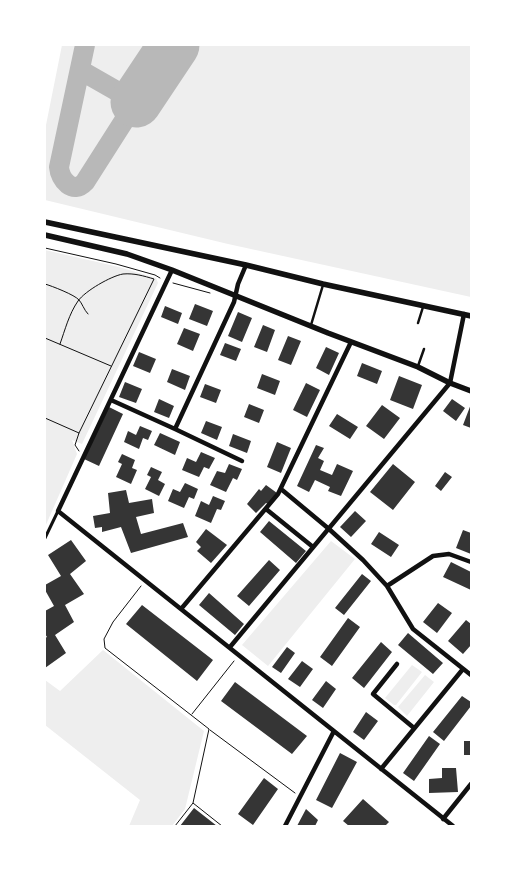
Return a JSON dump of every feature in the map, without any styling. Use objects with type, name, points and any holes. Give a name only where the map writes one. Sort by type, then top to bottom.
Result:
[{"type":"street","points":[[45,222],[471,316]]},
{"type":"street","points":[[45,235],[127,254],[172,270],[418,367],[471,391]]},
{"type":"street","points":[[175,429],[234,302],[238,284],[246,265]]},
{"type":"street","points":[[45,538],[172,270]]},
{"type":"street","points":[[230,647],[450,383],[464,314]]},
{"type":"street","points":[[181,609],[281,489],[351,342]]},
{"type":"street","points":[[111,400],[242,462]]},
{"type":"street","points":[[281,489],[363,560],[386,586],[413,629],[471,675]]},
{"type":"street","points":[[266,509],[312,547]]},
{"type":"street","points":[[58,511],[453,826]]},
{"type":"street","points":[[386,586],[433,556],[449,554],[471,562]]},
{"type":"street","points":[[397,664],[373,694],[414,728]]},
{"type":"street","points":[[381,769],[463,669]]},
{"type":"street","points":[[285,826],[334,731]]},
{"type":"street","points":[[443,818],[471,784]]},
{"type":"lane","points":[[311,326],[324,284]]},
{"type":"lane","points":[[418,323],[423,306]]},
{"type":"lane","points":[[418,367],[424,348]]},
{"type":"path","points":[[45,248],[116,264],[155,275],[166,282],[214,294]]},
{"type":"path","points":[[60,344],[69,318],[79,299],[94,288],[115,276],[124,274],[135,274],[154,279],[79,433],[75,445],[78,451],[85,455]]},
{"type":"path","points":[[45,284],[79,299],[88,314]]},
{"type":"path","points":[[45,338],[112,366]]},
{"type":"path","points":[[45,418],[79,433]]},
{"type":"path","points":[[146,581],[113,622],[104,639],[105,648],[300,797]]},
{"type":"path","points":[[191,715],[239,655]]},
{"type":"path","points":[[175,826],[193,803],[210,729]]},
{"type":"path","points":[[193,803],[222,826]]},
{"type":"shaded area","points":[[62,45],[471,45],[471,297],[228,244],[45,200],[45,130]]},
{"type":"shaded area","points":[[45,250],[119,267],[156,278],[158,283],[82,444],[72,440],[77,454],[45,527]]},
{"type":"shaded area","points":[[331,541],[355,559],[268,666],[242,645]]},
{"type":"shaded area","points":[[103,650],[204,731],[185,809],[172,826],[129,826],[140,800],[45,725],[45,680],[60,691]]},
{"type":"shaded area","points":[[412,665],[422,672],[396,705],[394,705],[385,698]]},
{"type":"shaded area","points":[[425,675],[434,682],[407,716],[398,707]]},
{"type":"building","points":[[195,304],[213,311],[207,326],[189,319]]},
{"type":"building","points":[[165,306],[182,313],[178,324],[161,317]]},
{"type":"building","points":[[238,312],[252,318],[242,342],[228,336]]},
{"type":"building","points":[[263,325],[275,330],[267,352],[254,347]]},
{"type":"building","points":[[184,328],[200,334],[193,351],[177,344]]},
{"type":"building","points":[[288,336],[301,341],[291,365],[278,360]]},
{"type":"building","points":[[225,343],[241,349],[236,361],[220,355]]},
{"type":"building","points":[[326,347],[339,353],[329,375],[316,368]]},
{"type":"building","points":[[139,352],[156,359],[150,373],[133,366]]},
{"type":"building","points":[[362,363],[382,371],[377,384],[357,376]]},
{"type":"building","points":[[172,369],[190,376],[185,390],[167,382]]},
{"type":"building","points":[[262,374],[280,381],[275,395],[257,388]]},
{"type":"building","points":[[399,376],[422,385],[413,409],[390,400]]},
{"type":"building","points":[[125,382],[142,389],[136,403],[119,397]]},
{"type":"building","points":[[306,383],[320,390],[307,417],[293,410]]},
{"type":"building","points":[[205,384],[221,390],[216,403],[200,397]]},
{"type":"building","points":[[159,399],[174,406],[169,418],[154,412]]},
{"type":"building","points":[[452,399],[465,408],[456,421],[443,411]]},
{"type":"building","points":[[249,404],[264,410],[259,423],[244,417]]},
{"type":"building","points":[[471,404],[471,428],[463,425]]},
{"type":"building","points":[[382,405],[400,418],[384,439],[366,426]]},
{"type":"building","points":[[109,407],[123,414],[99,466],[84,459]]},
{"type":"building","points":[[337,414],[358,427],[350,439],[329,426]]},
{"type":"building","points":[[206,421],[222,427],[217,440],[201,433]]},
{"type":"building","points":[[140,426],[152,431],[148,440],[143,438],[139,449],[124,442],[128,431],[136,435]]},
{"type":"building","points":[[160,433],[180,442],[175,455],[154,445]]},
{"type":"building","points":[[233,434],[251,441],[247,453],[229,446]]},
{"type":"building","points":[[277,442],[291,448],[281,473],[267,467]]},
{"type":"building","points":[[316,445],[324,448],[318,458],[324,461],[320,470],[332,475],[337,464],[353,471],[341,496],[328,491],[330,487],[315,480],[309,492],[297,486]]},
{"type":"building","points":[[201,452],[215,458],[209,469],[204,467],[199,477],[182,470],[187,458],[196,462]]},
{"type":"building","points":[[122,454],[135,460],[132,468],[137,470],[131,484],[116,477],[122,464],[118,462]]},
{"type":"building","points":[[229,464],[242,469],[237,480],[233,478],[226,492],[210,485],[217,471],[225,473]]},
{"type":"building","points":[[393,464],[415,482],[393,510],[370,492]]},
{"type":"building","points":[[151,467],[162,472],[158,480],[165,484],[159,496],[145,489],[151,477],[147,475]]},
{"type":"building","points":[[445,472],[452,477],[441,491],[435,486]]},
{"type":"building","points":[[185,483],[198,489],[194,499],[189,497],[184,508],[168,501],[173,489],[180,492]]},
{"type":"building","points":[[266,485],[277,493],[268,504],[266,503],[256,513],[247,504],[259,489],[261,491]]},
{"type":"building","points":[[126,490],[129,503],[152,499],[154,513],[136,517],[141,534],[183,523],[188,537],[131,553],[121,527],[102,532],[102,527],[95,528],[93,516],[110,513],[108,493]]},
{"type":"building","points":[[213,496],[225,501],[221,510],[217,509],[211,523],[195,516],[201,501],[209,505]]},
{"type":"building","points":[[355,511],[366,521],[351,537],[340,527]]},
{"type":"building","points":[[269,521],[306,551],[296,563],[260,532]]},
{"type":"building","points":[[206,529],[227,545],[211,563],[197,551],[201,547],[196,542]]},
{"type":"building","points":[[463,530],[471,533],[471,554],[456,548]]},
{"type":"building","points":[[379,532],[399,545],[391,557],[371,544]]},
{"type":"building","points":[[71,540],[86,561],[70,574],[84,594],[65,605],[74,622],[55,635],[66,653],[45,668],[45,638],[47,637],[45,634],[45,611],[54,606],[45,590],[45,585],[61,576],[48,555]]},
{"type":"building","points":[[269,560],[280,570],[249,606],[237,596]]},
{"type":"building","points":[[451,562],[471,572],[471,590],[443,577]]},
{"type":"building","points":[[362,574],[371,581],[344,615],[335,608]]},
{"type":"building","points":[[209,593],[244,624],[235,635],[199,605]]},
{"type":"building","points":[[438,603],[452,613],[437,633],[423,622]]},
{"type":"building","points":[[142,605],[213,660],[197,681],[126,624]]},
{"type":"building","points":[[348,618],[360,627],[332,666],[320,657]]},
{"type":"building","points":[[466,620],[471,624],[471,645],[463,654],[448,641]]},
{"type":"building","points":[[408,633],[443,663],[433,674],[398,645]]},
{"type":"building","points":[[381,642],[392,652],[364,688],[352,678]]},
{"type":"building","points":[[287,647],[295,653],[281,673],[272,667]]},
{"type":"building","points":[[302,661],[313,669],[300,687],[288,679]]},
{"type":"building","points":[[326,681],[336,689],[323,708],[312,700]]},
{"type":"building","points":[[235,682],[307,736],[292,754],[221,701]]},
{"type":"building","points":[[462,696],[471,702],[471,706],[444,741],[433,732]]},
{"type":"building","points":[[366,712],[378,721],[364,740],[353,732]]},
{"type":"building","points":[[429,736],[440,744],[414,781],[403,773]]},
{"type":"building","points":[[464,741],[471,741],[471,755],[464,755]]},
{"type":"building","points":[[340,753],[357,762],[332,808],[316,800]]},
{"type":"building","points":[[442,768],[456,768],[458,792],[429,793],[429,779],[442,778]]},
{"type":"building","points":[[264,778],[278,789],[253,825],[238,814]]},
{"type":"building","points":[[363,799],[389,822],[385,826],[349,826],[343,821]]},
{"type":"building","points":[[194,808],[217,826],[180,826]]},
{"type":"building","points":[[306,809],[318,820],[315,826],[297,826]]},
{"type":"taxiway","points":[[80,70],[136,102],[85,182],[76,187],[65,181],[59,167],[85,45]]},
{"type":"runway","points":[[136,102],[174,45]]}]
